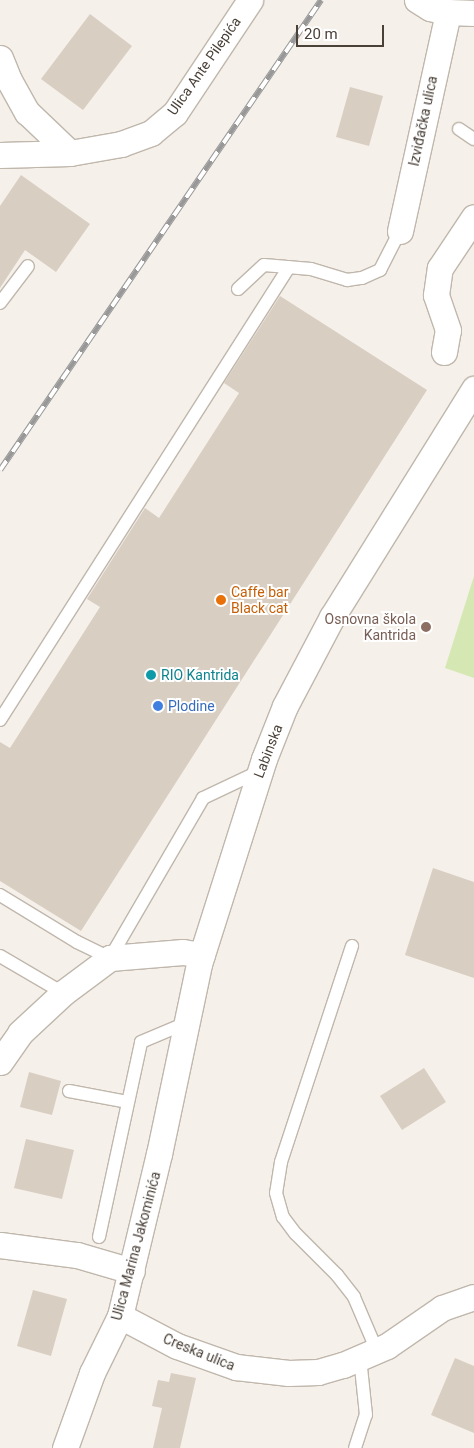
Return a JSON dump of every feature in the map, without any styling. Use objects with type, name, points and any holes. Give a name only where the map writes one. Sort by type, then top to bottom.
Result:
[{"type":"street","name":"Ulica Ante Pilepića","points":[[0,155],[70,154],[121,144],[151,133],[174,113],[250,0]]},
{"type":"street","points":[[418,0],[430,8],[448,12],[474,13]]},
{"type":"street","name":"Izviđačka ulica","points":[[400,231],[448,12]]},
{"type":"street","points":[[0,58],[8,80],[27,112],[70,154]]},
{"type":"street","points":[[444,352],[448,330],[436,295],[440,268],[474,217]]},
{"type":"street","name":"Labinska","points":[[159,1154],[202,955],[259,772],[285,706],[332,616],[474,389]]},
{"type":"street","points":[[0,1062],[20,1033],[62,993],[110,958],[183,952],[202,955]]},
{"type":"street","name":"Ulica Marina Jakominića","points":[[65,1448],[92,1373],[120,1316],[159,1154]]},
{"type":"street","points":[[0,1245],[77,1255],[132,1271]]},
{"type":"street","name":"Creska ulica","points":[[120,1316],[197,1354],[252,1370],[289,1373],[318,1372],[387,1346],[442,1308],[474,1297]]},
{"type":"lane","points":[[459,129],[474,139]]},
{"type":"lane","points":[[238,289],[264,265],[311,268],[347,280],[362,278],[380,270],[400,231]]},
{"type":"lane","points":[[0,303],[28,266]]},
{"type":"lane","points":[[0,720],[289,267]]},
{"type":"lane","points":[[0,895],[77,942],[110,958],[203,798],[259,772]]},
{"type":"lane","points":[[352,946],[281,1162],[276,1193],[283,1217],[314,1254],[337,1275],[354,1297],[368,1354],[366,1415],[355,1448]]},
{"type":"lane","points":[[0,956],[62,993]]},
{"type":"lane","points":[[99,1237],[141,1042],[186,1023]]},
{"type":"lane","points":[[69,1091],[127,1102]]},
{"type":"green space","points":[[474,576],[474,678],[445,668]]},
{"type":"building","points":[[90,14],[132,46],[83,110],[41,79]]},
{"type":"building","points":[[350,87],[383,96],[369,146],[336,137]]},
{"type":"building","points":[[21,175],[90,224],[56,272],[25,250],[0,288],[0,206]]},
{"type":"building","name":"RIO Kantrida","points":[[280,296],[427,390],[81,931],[0,881],[0,742],[10,748],[100,607],[87,599],[145,508],[159,518],[239,393],[224,383]]},
{"type":"building","points":[[433,868],[474,882],[474,978],[405,955]]},
{"type":"building","points":[[424,1068],[446,1102],[402,1130],[380,1096]]},
{"type":"building","points":[[29,1072],[61,1081],[52,1115],[20,1107]]},
{"type":"building","points":[[26,1139],[74,1150],[62,1199],[14,1188]]},
{"type":"building","points":[[33,1290],[67,1299],[51,1356],[17,1346]]},
{"type":"building","points":[[455,1358],[474,1366],[474,1433],[431,1415]]},
{"type":"building","points":[[171,1373],[196,1378],[180,1448],[153,1448],[162,1408],[152,1406],[158,1380],[169,1382]]},
{"type":"railway","points":[[0,470],[321,0]]},
{"type":"place","name":"Caffe bar Black cat","points":[[221,600]]},
{"type":"place","name":"Osnovna škola Kantrida","points":[[426,627]]},
{"type":"place","name":"RIO Kantrida","points":[[151,675]]},
{"type":"place","name":"Plodine","points":[[158,706]]}]
